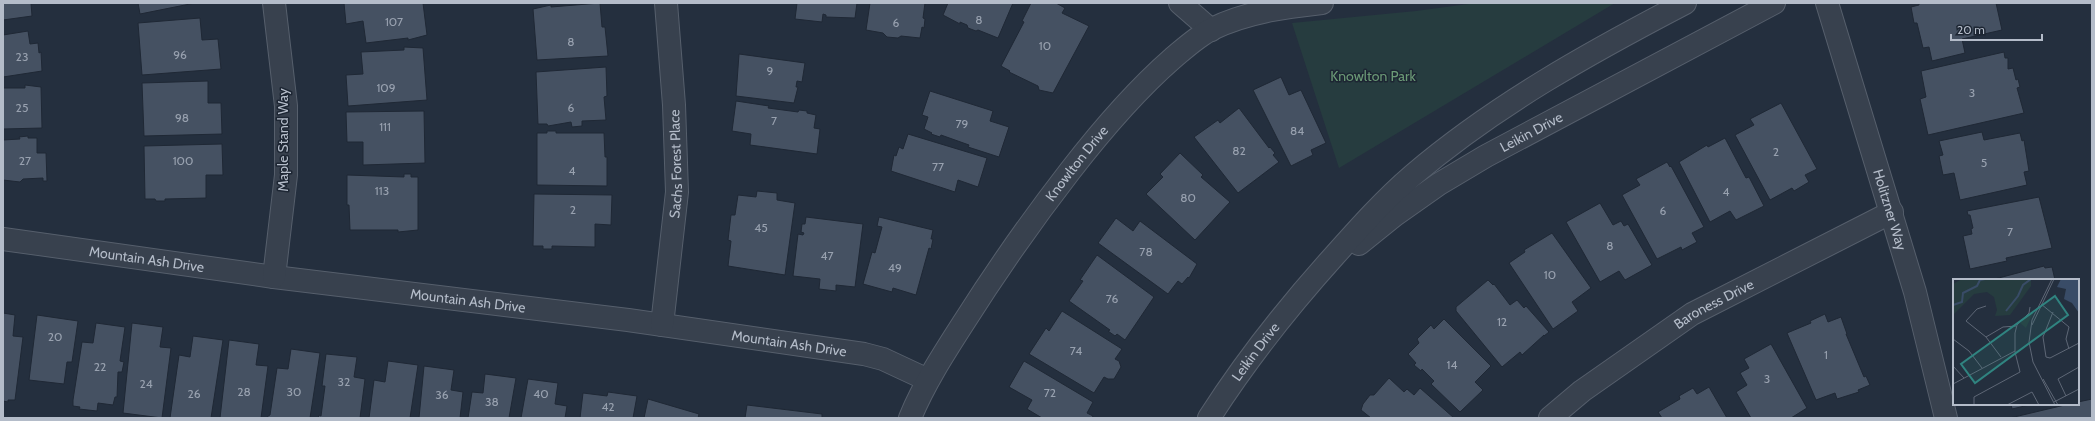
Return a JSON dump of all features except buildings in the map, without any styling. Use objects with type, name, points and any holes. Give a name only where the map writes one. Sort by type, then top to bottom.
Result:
[{"type":"street","name":"Maple Stand Way","points":[[274,3],[279,40],[286,121],[286,175],[274,277]]},
{"type":"street","name":"Sachs Forest Place","points":[[662,325],[676,192],[674,105],[666,3]]},
{"type":"street","points":[[1180,3],[1211,30]]},
{"type":"street","name":"Knowlton Drive","points":[[910,418],[928,380],[1017,240],[1095,139],[1152,76],[1182,50],[1211,30],[1239,18],[1289,6],[1322,3]]},
{"type":"street","name":"Leikin Drive","points":[[1208,418],[1276,324],[1305,288],[1378,207],[1414,174],[1458,139],[1559,73],[1617,38],[1686,3]]},
{"type":"street","name":"Leikin Drive","points":[[1305,288],[1395,215],[1439,184],[1554,118],[1774,3]]},
{"type":"street","name":"Holitzner Way","points":[[1828,3],[1915,292],[1946,418]]},
{"type":"street","name":"Baroness Drive","points":[[1550,418],[1582,391],[1692,314],[1892,212]]},
{"type":"street","name":"Mountain Ash Drive","points":[[3,239],[274,277],[662,325],[864,354],[883,360],[928,380]]},
{"type":"green space","name":"Knowlton Park","points":[[1476,3],[1615,3],[1339,168],[1292,23],[1416,11]]}]
